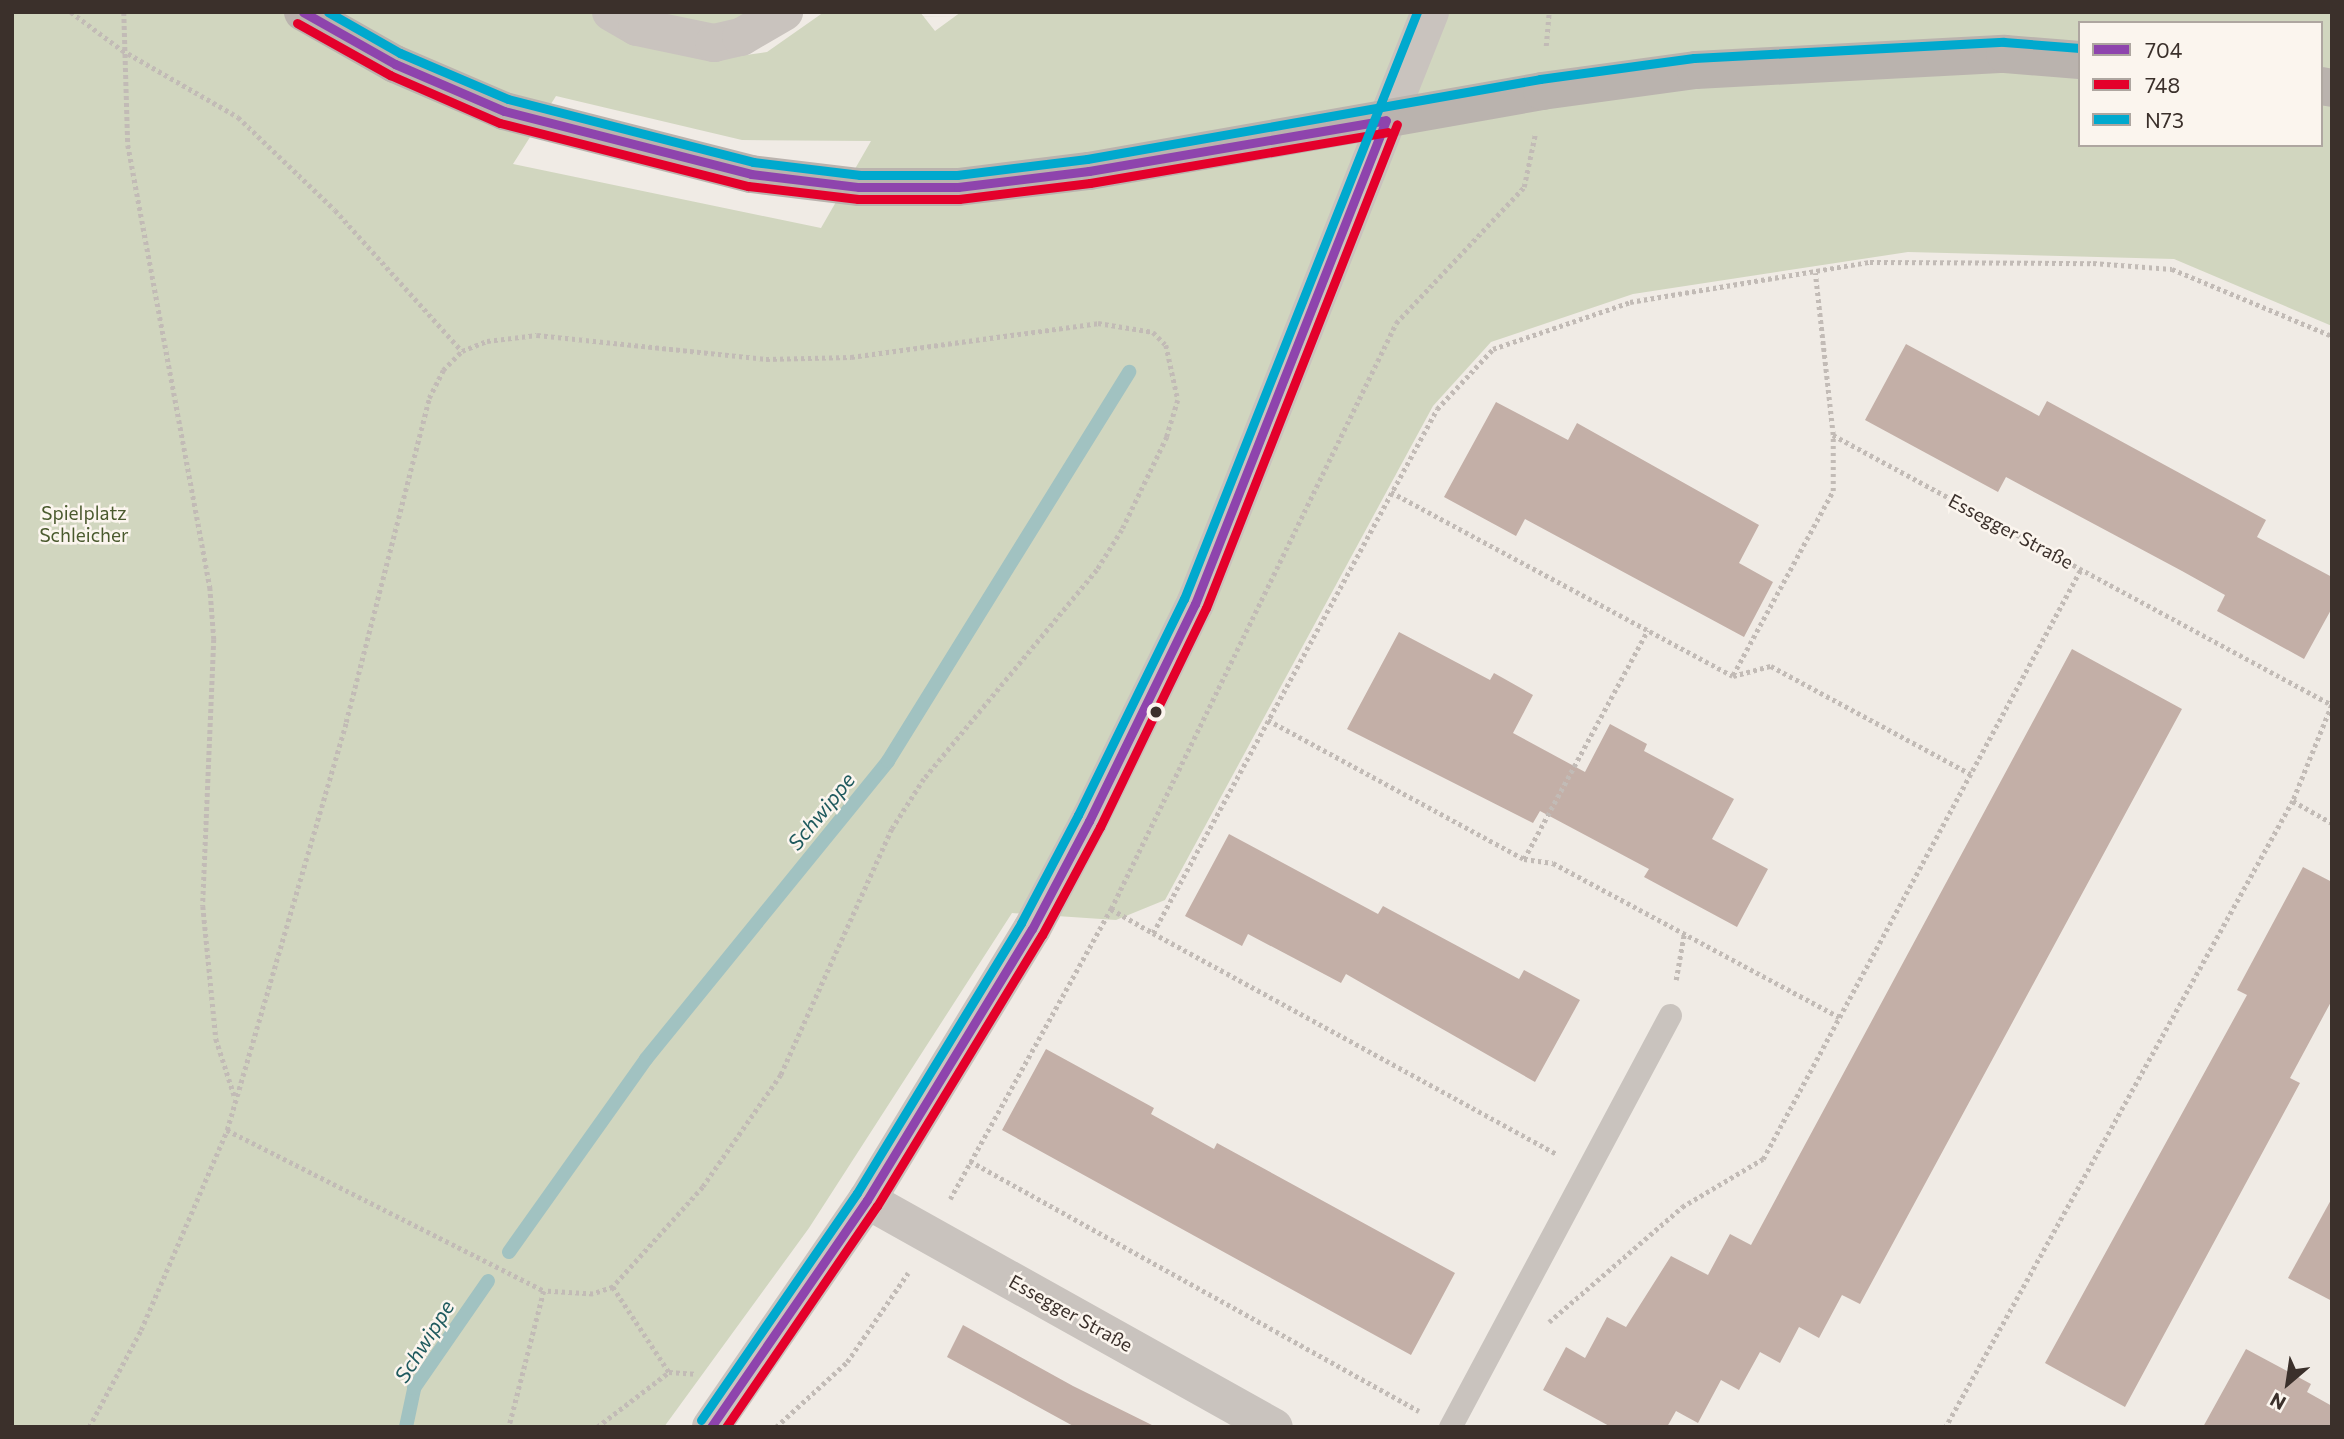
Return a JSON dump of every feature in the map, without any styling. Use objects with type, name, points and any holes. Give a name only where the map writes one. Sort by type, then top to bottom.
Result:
[{"type":"main road","points":[[303,12],[395,64],[504,111],[627,147],[751,174],[859,187],[958,187],[1063,174],[1542,91],[1696,70],[2005,54],[2078,60]]},
{"type":"street","points":[[611,12],[637,27],[714,43],[741,37],[784,12]]},
{"type":"street","points":[[711,1427],[867,1200],[1032,929],[1195,604],[1430,12]]},
{"type":"street","name":"Essegger Straße","points":[[867,1200],[1274,1427]]},
{"type":"lane","points":[[1450,1427],[1589,1172],[1670,1015]]},
{"type":"path","points":[[71,12],[122,50],[238,117],[335,210],[462,351]]},
{"type":"path","points":[[124,12],[122,50],[141,227],[211,587],[214,639],[204,786],[206,966],[216,1040],[236,1100]]},
{"type":"path","points":[[776,1427],[847,1362],[889,1307],[931,1234],[1111,909],[1396,323],[1524,187],[1542,91]]},
{"type":"path","points":[[1153,933],[1437,409],[1493,349],[1630,302],[1870,262],[2093,262],[2172,269],[2332,336]]},
{"type":"path","points":[[1733,676],[1833,491],[1833,435],[1815,273]]},
{"type":"path","points":[[89,1427],[147,1318],[227,1130],[346,722],[429,398],[443,370],[462,351],[537,335],[699,355],[850,357],[1098,323],[1153,332],[1166,345],[1175,374],[1178,400],[1167,437],[1122,530],[1097,570],[925,779],[892,829],[781,1075],[703,1187],[613,1287],[593,1294],[544,1291],[227,1130]]},
{"type":"path","name":"Essegger Straße","points":[[1833,435],[2332,705]]},
{"type":"path","points":[[1391,492],[1733,676],[1771,666],[1971,774]]},
{"type":"path","points":[[1494,1344],[1522,1341],[1682,1207],[1763,1159],[2081,569]]},
{"type":"path","points":[[1524,859],[1648,630]]},
{"type":"path","points":[[1946,1427],[2293,801],[2332,705]]},
{"type":"path","points":[[1268,720],[1524,859],[1553,863],[1839,1017]]},
{"type":"path","points":[[2293,801],[2332,823]]},
{"type":"path","points":[[1111,909],[1589,1172]]},
{"type":"path","points":[[1670,1015],[1684,934]]},
{"type":"path","points":[[970,1161],[1424,1413]]},
{"type":"path","points":[[613,1287],[669,1372]]},
{"type":"path","points":[[509,1427],[544,1291]]},
{"type":"green space","name":"Spielplatz Schleicher","points":[[12,12],[590,12],[710,60],[767,52],[824,12],[920,12],[935,31],[961,12],[2332,12],[2332,326],[2174,259],[1908,252],[1633,294],[1491,342],[1433,406],[1165,900],[1116,920],[1012,913],[809,1228],[664,1427],[12,1427]],"holes":[[[556,96],[742,140],[871,141],[821,228],[513,164]]]},
{"type":"green space","points":[[635,12],[752,12],[729,28]]},
{"type":"building","points":[[1906,344],[2039,416],[2047,401],[2266,520],[2257,537],[2332,577],[2332,608],[2304,659],[2217,611],[2225,595],[2182,571],[2006,477],[1998,492],[1865,420]]},
{"type":"building","points":[[1496,402],[1568,440],[1577,423],[1759,525],[1739,563],[1773,582],[1744,637],[1525,519],[1516,536],[1444,497]]},
{"type":"building","points":[[1399,632],[1490,680],[1494,673],[1533,695],[1513,733],[1585,772],[1610,724],[1647,744],[1644,751],[1734,799],[1712,839],[1768,869],[1737,927],[1644,877],[1649,869],[1540,811],[1533,823],[1347,729]]},
{"type":"building","points":[[2072,649],[2182,709],[1860,1304],[1842,1295],[1819,1338],[1799,1327],[1780,1363],[1760,1352],[1739,1390],[1721,1380],[1698,1423],[1676,1411],[1667,1427],[1611,1427],[1543,1390],[1566,1347],[1585,1358],[1607,1317],[1626,1327],[1671,1256],[1708,1275],[1730,1234],[1751,1245]]},
{"type":"building","points":[[1229,834],[1378,914],[1383,906],[1519,979],[1524,970],[1580,1000],[1535,1082],[1346,974],[1341,983],[1248,934],[1242,946],[1185,916]]},
{"type":"building","points":[[2303,867],[2332,882],[2332,1000],[2290,1078],[2300,1083],[2125,1407],[2045,1363],[2247,995],[2237,990]]},
{"type":"building","points":[[1046,1049],[1154,1108],[1151,1114],[1214,1149],[1217,1143],[1455,1273],[1411,1355],[1002,1130]]},
{"type":"building","points":[[2332,1198],[2332,1301],[2288,1278]]},
{"type":"building","points":[[963,1325],[1073,1386],[1156,1427],[1075,1427],[947,1357]]},
{"type":"building","points":[[2246,1349],[2311,1384],[2307,1392],[2332,1406],[2332,1427],[2203,1427]]},
{"type":"waterway","name":"Schwippe","points":[[509,1252],[646,1059],[888,761],[1129,372]]},
{"type":"waterway","name":"Schwippe","points":[[406,1427],[414,1388],[488,1281]]},
{"type":"transit line","name":"704","points":[[303,12],[395,64],[504,111],[751,174],[859,187],[958,187],[1089,171],[1386,120]]},
{"type":"transit line","name":"N73","points":[[328,12],[400,53],[508,99],[753,162],[860,175],[957,175],[1087,159],[1540,79],[1694,58],[2004,42],[2078,48]]},
{"type":"transit line","name":"N73","points":[[701,1420],[857,1193],[1021,923],[1078,815],[1184,599],[1417,12]]},
{"type":"transit line","name":"748","points":[[297,23],[390,75],[500,123],[748,186],[858,199],[959,199],[1090,183],[1388,132]]},
{"type":"transit line","name":"704","points":[[711,1427],[867,1200],[1032,929],[1089,821],[1195,604],[1386,120]]},
{"type":"transit line","name":"748","points":[[726,1427],[877,1206],[1042,935],[1100,827],[1206,608],[1397,124]]}]
